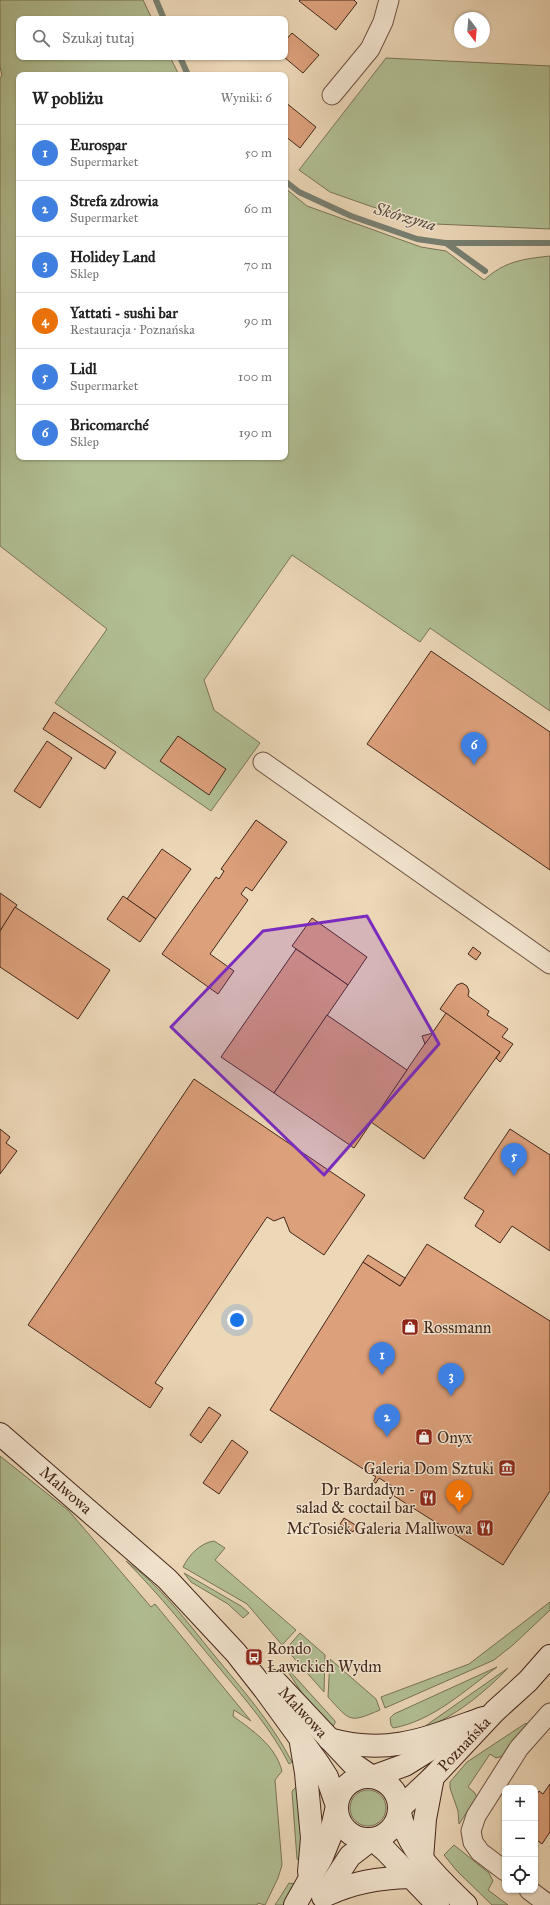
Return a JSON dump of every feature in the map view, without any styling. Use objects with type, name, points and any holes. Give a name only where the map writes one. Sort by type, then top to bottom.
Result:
[{"type":"street","points":[[332,95],[370,49],[383,22],[389,0]]},
{"type":"street","points":[[262,762],[550,964]]},
{"type":"street","name":"Malwowa","points":[[0,1434],[167,1579],[220,1619],[294,1703],[353,1764],[372,1778]]},
{"type":"street","name":"Malwowa","points":[[167,1579],[236,1653],[301,1739],[327,1777],[337,1806]]},
{"type":"street","name":"Poznańska","points":[[416,1868],[426,1819],[426,1784],[489,1715],[528,1681],[550,1656]]},
{"type":"street","points":[[502,1869],[480,1852],[473,1842],[471,1831],[476,1816],[519,1748],[550,1713]]},
{"type":"street","points":[[329,1739],[342,1743],[370,1746],[404,1744],[489,1715]]},
{"type":"street","points":[[372,1778],[405,1765],[489,1715]]},
{"type":"street","name":"Malwowa","points":[[301,1739],[306,1773],[312,1838],[309,1879]]},
{"type":"street","points":[[295,1905],[322,1857],[330,1837],[340,1794],[348,1784],[360,1778],[372,1778],[384,1782],[390,1786],[397,1796],[404,1832],[416,1868],[438,1905]]},
{"type":"street","points":[[322,1901],[350,1856],[372,1839],[389,1831],[396,1821],[399,1809],[426,1784]]},
{"type":"street","points":[[337,1806],[339,1818],[345,1829],[360,1838],[372,1839],[385,1850],[416,1868],[466,1905]]},
{"type":"street","points":[[322,1901],[352,1885],[416,1868]]},
{"type":"street","points":[[533,1893],[549,1905]]},
{"type":"highlighted area","points":[[367,916],[439,1044],[324,1175],[171,1027],[263,931]]},
{"type":"green space","points":[[0,0],[143,0],[151,16],[16,16],[16,60],[172,60],[178,72],[16,72],[16,460],[288,460],[288,190],[307,206],[421,247],[446,251],[484,280],[499,269],[515,262],[531,258],[550,256],[550,711],[430,628],[420,642],[292,555],[204,680],[214,710],[260,743],[211,811],[55,703],[107,629],[0,546],[0,78],[2,76],[0,66]]},
{"type":"green space","points":[[386,58],[550,66],[550,229],[435,224],[390,213],[330,192],[299,170]]},
{"type":"green space","points":[[0,1456],[69,1511],[151,1607],[155,1604],[251,1721],[234,1710],[233,1716],[269,1746],[279,1762],[282,1771],[275,1780],[282,1865],[278,1878],[265,1905],[258,1903],[257,1905],[0,1905]]},
{"type":"green space","points":[[214,1541],[225,1548],[215,1560],[296,1630],[282,1645],[247,1604],[183,1567],[188,1558],[196,1550],[204,1544]]},
{"type":"green space","points":[[126,1561],[151,1582],[184,1617],[256,1707],[292,1762],[289,1764],[275,1739],[258,1715],[163,1601]]},
{"type":"green space","points":[[184,1573],[241,1606],[249,1613],[243,1618],[228,1604],[191,1582]]},
{"type":"green space","points":[[550,1602],[550,1610],[513,1645],[494,1660],[385,1708],[381,1697],[469,1664]]},
{"type":"green space","points":[[300,1633],[325,1655],[324,1692],[286,1649]]},
{"type":"green space","points":[[330,1659],[376,1699],[380,1710],[356,1718],[346,1716],[341,1711],[328,1697]]},
{"type":"green space","points":[[497,1667],[461,1695],[435,1712],[408,1724],[393,1728],[391,1725],[390,1718],[394,1714]]},
{"type":"green space","points":[[287,1668],[335,1721],[332,1728],[314,1711],[286,1669]]},
{"type":"green space","points":[[508,1668],[489,1687],[468,1704],[445,1718],[421,1729]]},
{"type":"green space","points":[[526,1723],[528,1725],[503,1756],[496,1758],[490,1754],[468,1787],[477,1797],[459,1824],[458,1811],[450,1788],[450,1782],[467,1762]]},
{"type":"green space","points":[[298,1785],[303,1834],[301,1863],[297,1859],[292,1792]]},
{"type":"green space","points":[[372,1790],[381,1795],[385,1801],[385,1815],[381,1821],[372,1826],[364,1826],[355,1821],[351,1815],[350,1804],[355,1795],[361,1791]]},
{"type":"green space","points":[[454,1845],[489,1873],[493,1881],[488,1890],[508,1905],[492,1905],[457,1871],[444,1855]]},
{"type":"green space","points":[[289,1883],[294,1884],[284,1905],[275,1905]]},
{"type":"building","points":[[354,0],[357,3],[336,30],[299,1]]},
{"type":"building","points":[[292,33],[319,55],[303,73],[288,60],[288,38]]},
{"type":"building","points":[[288,104],[316,127],[300,148],[288,138]]},
{"type":"building","points":[[431,651],[550,732],[550,870],[367,744]]},
{"type":"building","points":[[54,712],[116,752],[105,769],[43,729]]},
{"type":"building","points":[[178,736],[226,769],[209,795],[160,761]]},
{"type":"building","points":[[47,741],[72,758],[40,808],[14,791]]},
{"type":"building","points":[[256,820],[287,842],[252,891],[246,887],[241,894],[248,900],[210,954],[234,971],[218,994],[162,954],[216,877],[219,879],[224,871],[221,869]]},
{"type":"building","points":[[162,849],[191,869],[156,919],[127,899]]},
{"type":"building","points":[[0,893],[17,905],[0,931]]},
{"type":"building","points":[[123,896],[156,919],[140,942],[107,919]]},
{"type":"building","points":[[15,907],[110,970],[78,1019],[0,967],[0,931]]},
{"type":"building","points":[[312,918],[367,957],[348,985],[292,946]]},
{"type":"building","points":[[473,947],[481,953],[476,960],[468,954]]},
{"type":"building","points":[[296,949],[348,985],[274,1093],[221,1057]]},
{"type":"building","points":[[462,983],[467,986],[469,991],[468,996],[489,1011],[487,1015],[508,1029],[502,1037],[513,1044],[500,1062],[496,1058],[500,1052],[440,1009],[457,985]]},
{"type":"building","points":[[446,1013],[500,1052],[424,1159],[371,1122]]},
{"type":"building","points":[[327,1015],[407,1070],[354,1148],[274,1093]]},
{"type":"building","points":[[433,1033],[425,1044],[422,1036]]},
{"type":"building","points":[[194,1079],[365,1195],[324,1255],[290,1232],[284,1217],[274,1221],[267,1217],[155,1383],[163,1388],[150,1408],[28,1325]]},
{"type":"building","points":[[0,1129],[10,1137],[6,1143],[17,1151],[0,1174]]},
{"type":"building","points":[[510,1129],[550,1155],[550,1251],[512,1226],[500,1243],[475,1226],[484,1211],[464,1198]]},
{"type":"building","points":[[427,1244],[550,1321],[550,1491],[503,1565],[391,1494],[395,1488],[379,1478],[376,1483],[373,1482],[376,1477],[270,1410],[363,1262],[400,1286]]},
{"type":"building","points":[[368,1255],[405,1278],[400,1286],[363,1262]]},
{"type":"building","points":[[209,1407],[221,1415],[201,1443],[190,1435]]},
{"type":"building","points":[[232,1440],[248,1452],[219,1494],[203,1483]]},
{"type":"building","points":[[344,1518],[357,1526],[353,1532],[340,1524]]},
{"type":"building","points":[[550,1784],[550,1832],[542,1844],[538,1841],[538,1793],[539,1791],[543,1794]]},
{"type":"waterway","name":"Skórzyna","points":[[156,0],[163,16]]},
{"type":"waterway","name":"Skórzyna","points":[[181,60],[187,72]]},
{"type":"waterway","name":"Skórzyna","points":[[288,183],[299,192],[351,216],[417,239],[445,243],[550,243]]},
{"type":"waterway","points":[[446,243],[485,271]]},
{"type":"place","name":"Bricomarché","points":[[474,765]]},
{"type":"place","name":"Lidl","points":[[514,1176]]},
{"type":"place","name":"Rossmann","points":[[410,1327]]},
{"type":"place","name":"Eurospar","points":[[382,1375]]},
{"type":"place","name":"Holidey Land","points":[[451,1396]]},
{"type":"place","name":"Strefa zdrowia","points":[[387,1437]]},
{"type":"place","name":"Onyx","points":[[424,1437]]},
{"type":"place","name":"Galeria Dom Sztuki","points":[[507,1468]]},
{"type":"place","name":"Dr Bardadyn - salad & coctail bar","points":[[428,1498]]},
{"type":"place","name":"Yattati - sushi bar","points":[[459,1513]]},
{"type":"place","name":"McTosiek Galeria Mallwowa","points":[[485,1528]]},
{"type":"place","name":"Rondo Ławickich Wydm","points":[[254,1657]]}]
